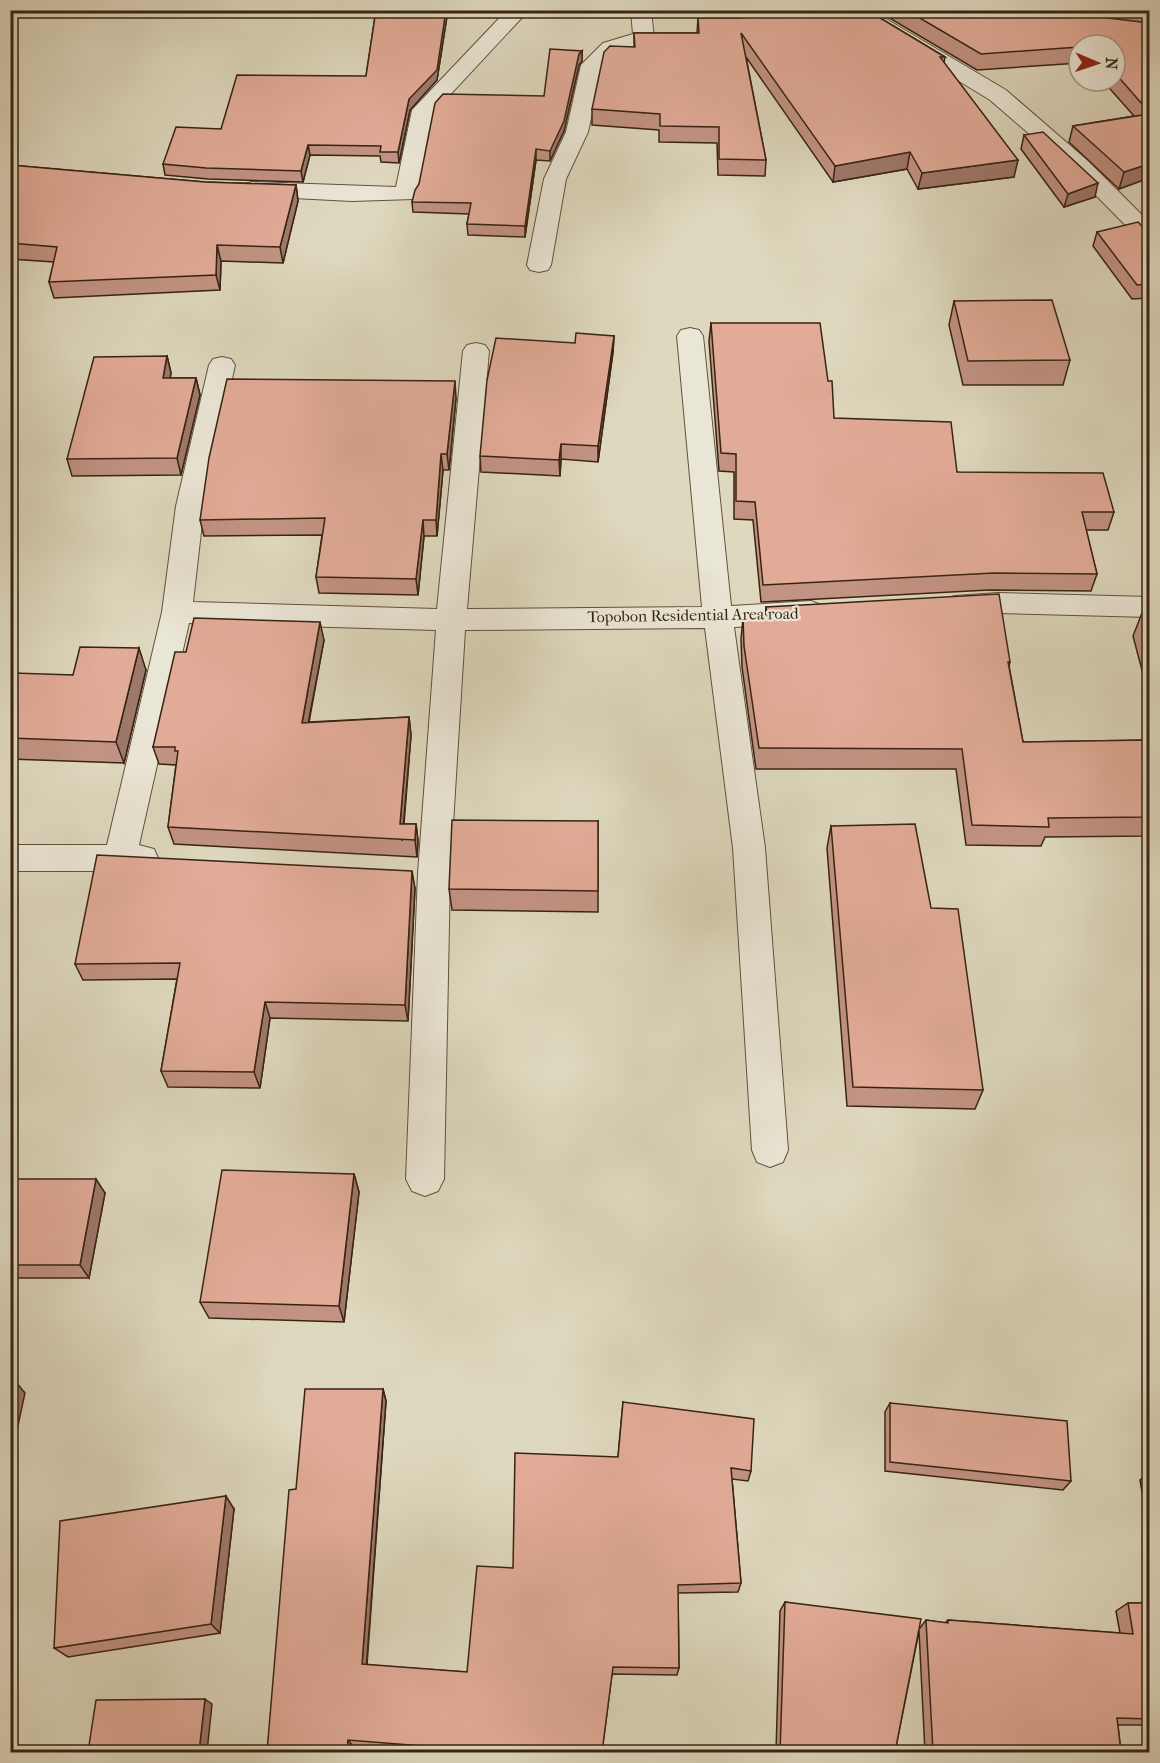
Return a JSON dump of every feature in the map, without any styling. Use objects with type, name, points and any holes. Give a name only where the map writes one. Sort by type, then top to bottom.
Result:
[{"type":"street","points":[[232,188],[352,194],[406,194],[423,110],[519,10]]},
{"type":"street","points":[[539,265],[555,178],[577,132],[592,65],[610,47],[644,38],[641,10]]},
{"type":"street","points":[[856,10],[998,95],[1080,166],[1149,237]]},
{"type":"street","points":[[690,336],[718,617],[749,848],[770,1150]]},
{"type":"street","points":[[425,1179],[434,873],[452,620],[476,351]]},
{"type":"street","points":[[120,857],[177,612],[190,506],[222,365]]},
{"type":"street","points":[[928,607],[998,603],[1149,607]]},
{"type":"street","name":"Topobon Residential Area road","points":[[177,612],[452,620],[718,617],[835,611]]},
{"type":"street","points":[[10,858],[120,857],[166,860]]},
{"type":"street","points":[[399,871],[434,873]]},
{"type":"building","points":[[376,10],[446,10],[437,70],[409,99],[398,152],[380,152],[381,146],[308,145],[301,171],[206,168],[163,164],[176,127],[221,129],[237,75],[366,76]]},
{"type":"building","points":[[735,10],[867,10],[945,57],[940,57],[1018,160],[922,173],[910,152],[835,166],[741,33],[766,160],[719,159],[719,127],[660,126],[660,114],[592,109],[604,52],[610,46],[635,47],[634,33],[699,33],[698,18],[741,18]]},
{"type":"building","points":[[906,10],[1092,10],[1100,17],[1149,23],[1149,112],[1127,87],[1127,33],[1067,33],[1067,48],[981,54]]},
{"type":"building","points":[[550,49],[582,51],[579,54],[564,121],[550,151],[536,149],[525,226],[467,224],[471,203],[412,202],[419,184],[435,103],[443,94],[544,96]]},
{"type":"building","points":[[1149,114],[1149,164],[1124,172],[1073,126]]},
{"type":"building","points":[[1043,132],[1098,183],[1068,194],[1024,135]]},
{"type":"building","points":[[10,165],[205,182],[296,185],[280,247],[217,245],[216,275],[49,282],[57,247],[10,243],[10,229],[13,225],[10,225]]},
{"type":"building","points":[[1138,222],[1149,231],[1149,284],[1137,285],[1097,232]]},
{"type":"building","points":[[1052,300],[1070,360],[968,361],[954,301]]},
{"type":"building","points":[[711,323],[820,323],[828,381],[832,381],[834,418],[951,422],[957,472],[1103,473],[1114,512],[1082,512],[1097,574],[994,573],[763,585],[755,502],[736,501],[736,454],[721,453]]},
{"type":"building","points":[[576,333],[614,336],[598,446],[561,444],[559,460],[480,456],[487,380],[496,338],[575,343]]},
{"type":"building","points":[[167,356],[163,378],[196,378],[177,458],[67,459],[94,357]]},
{"type":"building","points":[[227,379],[455,381],[447,454],[441,454],[436,520],[423,520],[416,579],[316,577],[325,518],[200,520],[209,458]]},
{"type":"building","points":[[999,594],[1010,662],[1008,662],[1023,742],[1149,740],[1149,817],[1048,818],[1049,827],[972,825],[962,749],[759,748],[744,646],[743,618],[768,618],[766,607]]},
{"type":"building","points":[[1142,613],[1149,613],[1149,638]]},
{"type":"building","points":[[194,618],[320,622],[302,723],[409,717],[400,824],[416,824],[415,840],[168,827],[178,751],[175,751],[175,747],[153,747],[175,652],[186,652]]},
{"type":"building","points":[[80,647],[139,648],[116,742],[10,738],[10,684],[14,673],[73,675]]},
{"type":"building","points":[[452,820],[598,821],[598,891],[449,889]]},
{"type":"building","points":[[915,824],[931,908],[958,909],[983,1090],[853,1087],[831,826]]},
{"type":"building","points":[[97,855],[412,871],[405,1005],[265,1002],[254,1072],[161,1071],[180,963],[75,964]]},
{"type":"building","points":[[222,1170],[354,1174],[339,1306],[200,1302]]},
{"type":"building","points":[[10,1179],[96,1179],[80,1265],[10,1265]]},
{"type":"building","points":[[10,1381],[15,1381],[10,1400]]},
{"type":"building","points":[[305,1389],[383,1389],[362,1664],[467,1672],[477,1566],[513,1568],[515,1453],[618,1457],[623,1402],[754,1419],[751,1471],[731,1468],[741,1583],[678,1585],[679,1668],[613,1667],[602,1752],[460,1752],[460,1749],[348,1740],[347,1752],[267,1752],[289,1490],[296,1489]]},
{"type":"building","points":[[890,1403],[1067,1421],[1071,1481],[890,1462]]},
{"type":"building","points":[[226,1496],[211,1624],[54,1648],[60,1521]]},
{"type":"building","points":[[785,1602],[921,1619],[895,1752],[780,1752]]},
{"type":"building","points":[[1128,1603],[1149,1603],[1149,1719],[1117,1718],[1121,1752],[933,1752],[926,1620],[1133,1634]]},
{"type":"building","points":[[205,1699],[199,1752],[88,1752],[96,1700]]}]
